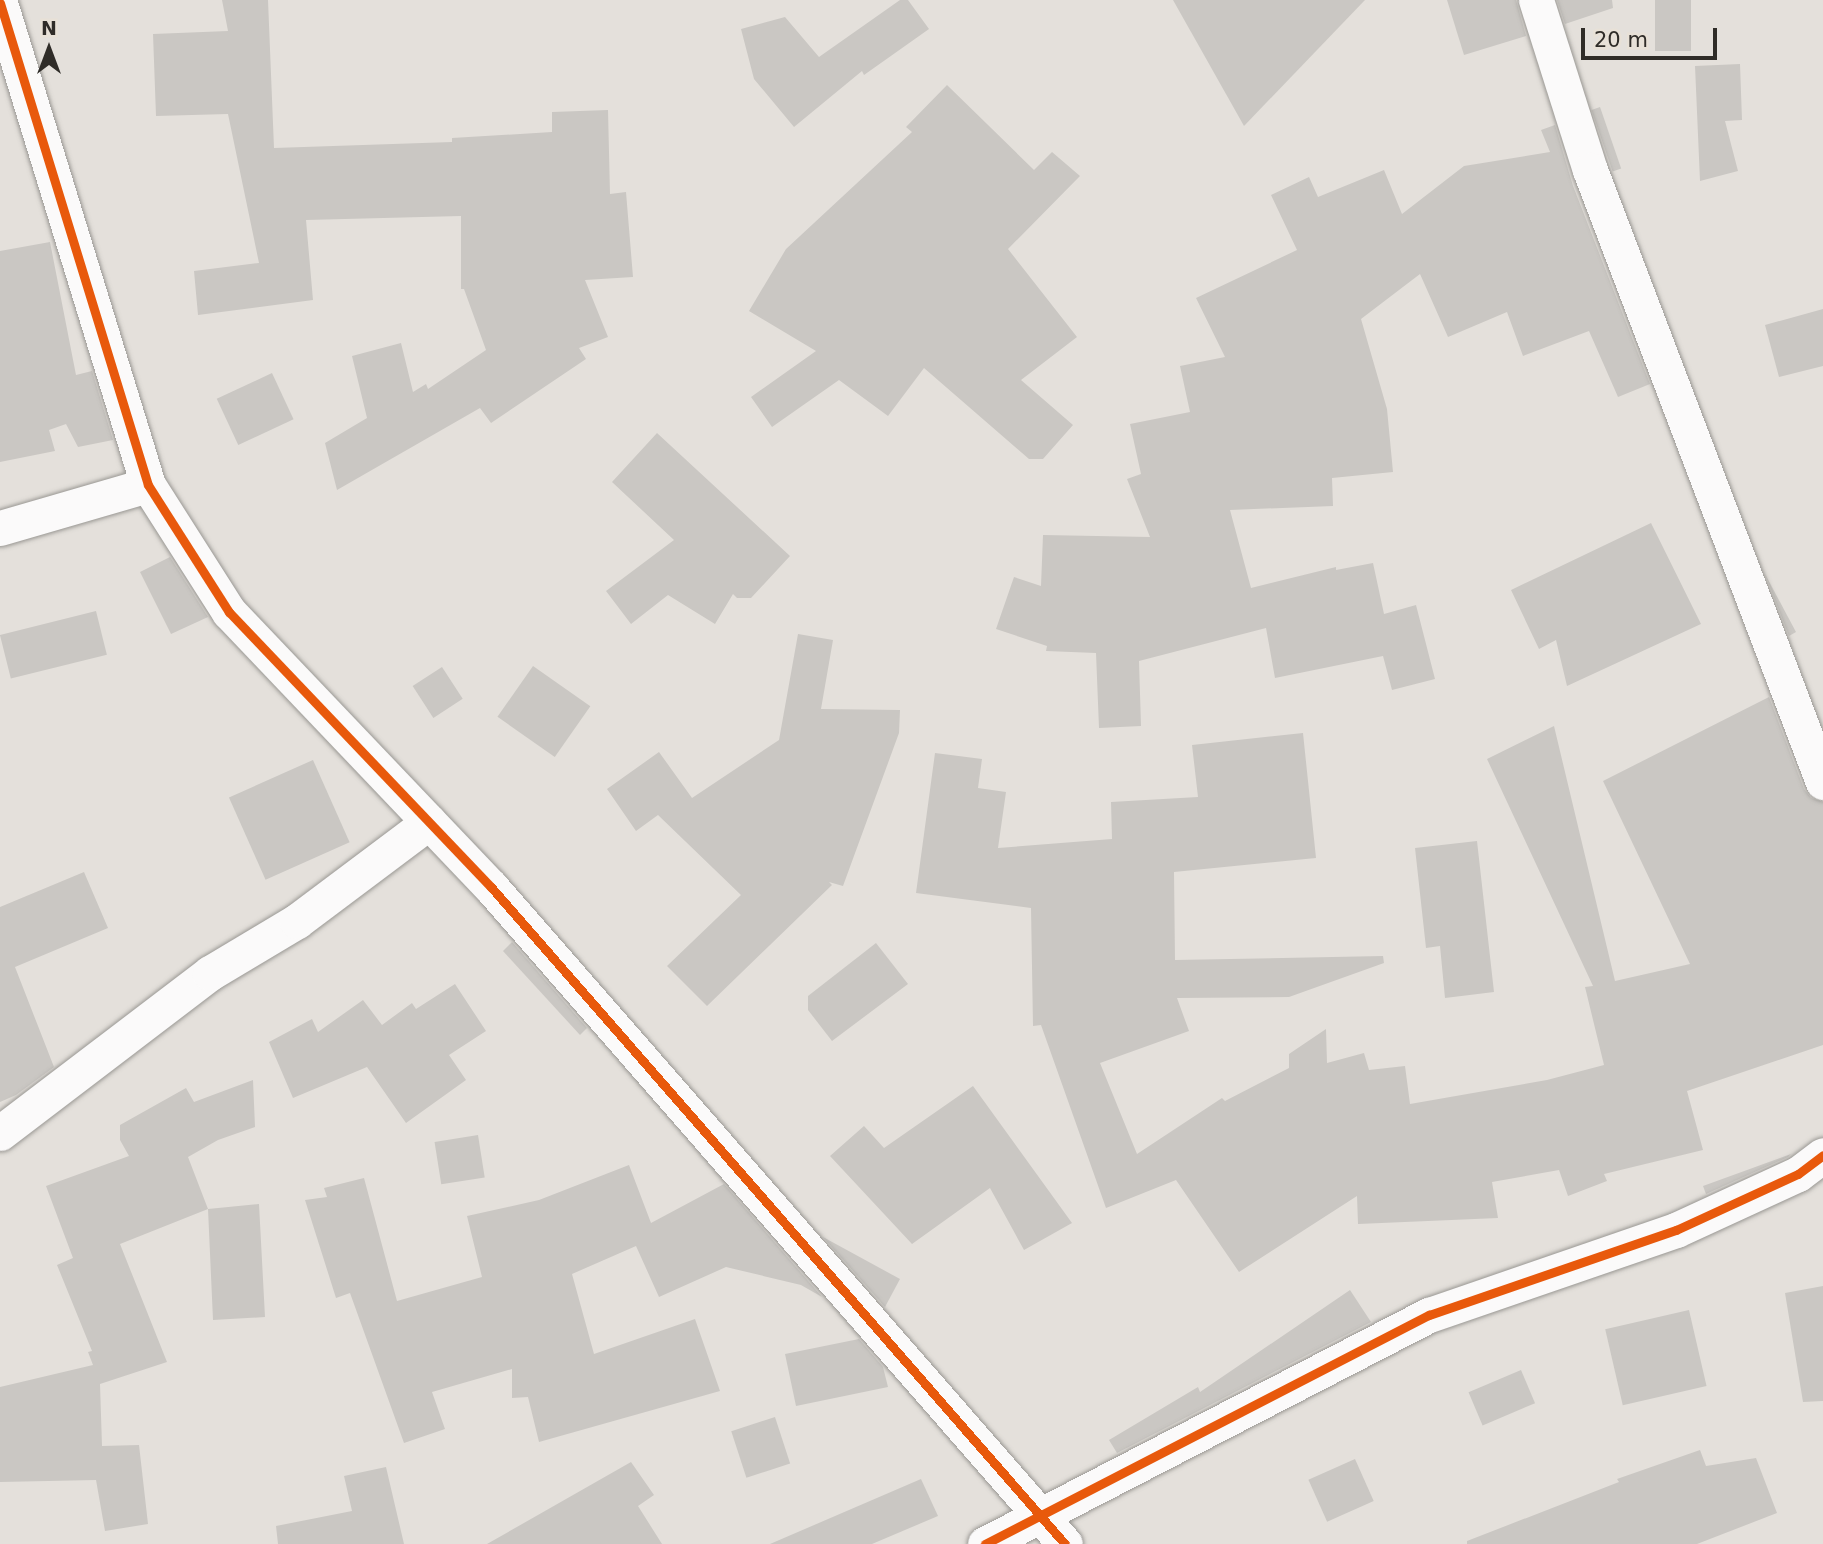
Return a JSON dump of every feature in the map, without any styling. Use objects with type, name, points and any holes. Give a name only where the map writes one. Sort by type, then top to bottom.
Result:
[{"type":"street","points":[[1536,0],[1590,170],[1823,782]]},
{"type":"street","points":[[0,3],[148,485],[229,612],[491,887],[1065,1544]]},
{"type":"street","points":[[0,528],[148,485]]},
{"type":"street","points":[[0,1133],[210,973],[297,921],[429,822]]},
{"type":"street","points":[[985,1544],[1040,1513],[1429,1315],[1676,1230],[1798,1174],[1823,1155]]},
{"type":"building","points":[[222,0],[268,0],[274,148],[452,142],[452,138],[552,132],[552,112],[608,110],[610,194],[626,192],[633,277],[585,280],[608,337],[579,348],[586,359],[491,423],[480,408],[337,490],[325,443],[367,418],[352,356],[401,343],[413,392],[426,384],[428,389],[486,350],[464,289],[461,289],[461,216],[306,220],[313,300],[198,315],[194,271],[259,263],[228,114],[156,116],[153,34],[228,31]]},
{"type":"building","points":[[900,0],[908,0],[929,29],[864,75],[862,71],[794,127],[754,79],[741,29],[785,17],[819,57]]},
{"type":"building","points":[[1173,0],[1365,0],[1244,126]]},
{"type":"building","points":[[1447,0],[1516,0],[1526,36],[1464,55]]},
{"type":"building","points":[[1557,0],[1612,0],[1613,8],[1565,24]]},
{"type":"building","points":[[1655,0],[1691,0],[1691,51],[1655,51]]},
{"type":"building","points":[[1740,64],[1742,120],[1725,121],[1738,171],[1700,181],[1695,66]]},
{"type":"building","points":[[947,85],[1034,170],[1052,152],[1080,176],[1008,249],[1077,337],[1021,380],[1073,425],[1043,459],[1029,459],[924,368],[888,416],[839,380],[772,427],[751,397],[816,351],[749,311],[786,249],[912,132],[906,127]]},
{"type":"building","points":[[1600,107],[1621,168],[1613,171],[1591,110]]},
{"type":"building","points":[[1555,125],[1573,186],[1650,384],[1618,397],[1589,331],[1523,356],[1507,312],[1448,337],[1420,274],[1361,319],[1387,409],[1393,472],[1332,478],[1333,506],[1230,510],[1251,588],[1336,567],[1336,570],[1373,563],[1384,614],[1416,605],[1435,679],[1392,690],[1383,656],[1275,678],[1266,628],[1139,661],[1141,726],[1099,728],[1096,653],[1046,651],[1047,646],[996,629],[1014,577],[1041,586],[1043,535],[1150,537],[1127,479],[1141,474],[1130,424],[1190,412],[1180,366],[1225,357],[1196,298],[1297,250],[1271,195],[1309,177],[1318,197],[1384,170],[1402,214],[1464,166],[1550,152],[1541,130]]},
{"type":"building","points":[[50,242],[76,375],[92,371],[113,440],[78,447],[66,424],[49,430],[55,451],[0,462],[0,251]]},
{"type":"building","points":[[1823,309],[1823,366],[1779,377],[1765,325]]},
{"type":"building","points":[[272,373],[294,419],[238,445],[217,399]]},
{"type":"building","points":[[657,433],[790,556],[751,598],[737,598],[733,594],[715,624],[668,595],[631,624],[606,591],[674,540],[612,482]]},
{"type":"building","points":[[1651,523],[1701,624],[1567,686],[1556,640],[1539,649],[1511,590]]},
{"type":"building","points":[[170,557],[208,617],[171,634],[140,572]]},
{"type":"building","points":[[1765,574],[1796,632],[1789,636]]},
{"type":"building","points":[[96,611],[107,655],[11,679],[0,635]]},
{"type":"building","points":[[798,634],[833,640],[821,709],[900,710],[899,733],[843,886],[829,882],[832,885],[707,1006],[667,966],[741,895],[658,815],[636,831],[607,789],[659,752],[692,798],[779,740]]},
{"type":"building","points":[[533,666],[590,706],[555,757],[497,717]]},
{"type":"building","points":[[442,667],[463,699],[433,718],[413,686]]},
{"type":"building","points":[[1769,697],[1804,789],[1811,798],[1823,802],[1823,1045],[1687,1091],[1703,1150],[1604,1174],[1607,1181],[1568,1196],[1559,1170],[1492,1182],[1498,1218],[1358,1224],[1357,1196],[1239,1272],[1176,1180],[1106,1208],[1041,1025],[1033,1026],[1031,908],[916,893],[935,753],[982,759],[978,788],[1006,792],[998,848],[1112,839],[1111,802],[1198,797],[1192,745],[1303,733],[1316,858],[1174,872],[1175,960],[1383,956],[1384,963],[1289,997],[1177,998],[1189,1031],[1100,1063],[1137,1154],[1222,1098],[1225,1101],[1289,1068],[1289,1054],[1326,1029],[1327,1063],[1364,1053],[1369,1070],[1405,1066],[1410,1104],[1547,1080],[1604,1065],[1585,987],[1593,986],[1487,759],[1554,726],[1615,981],[1690,964],[1603,781]]},
{"type":"building","points":[[313,760],[350,842],[266,880],[229,797]]},
{"type":"building","points":[[1477,841],[1494,992],[1445,998],[1440,946],[1426,948],[1415,848]]},
{"type":"building","points":[[84,872],[108,928],[15,967],[54,1067],[16,1095],[0,1102],[0,907]]},
{"type":"building","points":[[512,942],[587,1028],[580,1035],[503,951]]},
{"type":"building","points":[[876,943],[908,984],[832,1041],[808,1010],[808,996]]},
{"type":"building","points":[[455,984],[486,1031],[449,1055],[466,1080],[406,1123],[367,1067],[293,1098],[269,1042],[312,1019],[318,1032],[363,1000],[382,1025],[412,1003],[416,1009]]},
{"type":"building","points":[[253,1080],[255,1127],[218,1140],[188,1157],[208,1209],[120,1244],[167,1362],[100,1384],[102,1446],[139,1445],[148,1524],[105,1531],[96,1480],[0,1482],[0,1387],[93,1365],[88,1352],[92,1351],[57,1265],[73,1258],[46,1186],[129,1156],[120,1140],[120,1125],[186,1088],[194,1102]]},
{"type":"building","points":[[973,1086],[1072,1223],[1024,1250],[990,1188],[912,1244],[830,1156],[864,1126],[884,1148]]},
{"type":"building","points":[[478,1135],[485,1177],[441,1184],[435,1142]]},
{"type":"building","points":[[1791,1154],[1788,1157],[1706,1194],[1703,1186]]},
{"type":"building","points":[[629,1165],[651,1223],[724,1184],[822,1297],[801,1285],[726,1267],[659,1297],[636,1246],[572,1274],[594,1354],[695,1319],[720,1391],[539,1442],[528,1397],[512,1398],[512,1369],[432,1392],[445,1429],[404,1443],[350,1293],[336,1298],[305,1200],[327,1197],[324,1188],[364,1178],[397,1301],[482,1277],[467,1216],[539,1200]]},
{"type":"building","points":[[259,1204],[265,1317],[213,1320],[208,1209]]},
{"type":"building","points":[[823,1237],[900,1279],[885,1307]]},
{"type":"building","points":[[1823,1286],[1823,1401],[1803,1402],[1785,1293]]},
{"type":"building","points":[[1350,1290],[1371,1322],[1117,1453],[1109,1440],[1198,1387],[1200,1392]]},
{"type":"building","points":[[1689,1310],[1707,1386],[1623,1405],[1605,1329]]},
{"type":"building","points":[[859,1339],[883,1367],[888,1387],[796,1406],[785,1354]]},
{"type":"building","points":[[1521,1370],[1535,1403],[1483,1425],[1469,1392]]},
{"type":"building","points":[[775,1417],[790,1464],[746,1478],[731,1431]]},
{"type":"building","points":[[1700,1450],[1706,1466],[1756,1458],[1777,1513],[1697,1544],[1467,1544],[1467,1541],[1619,1482],[1617,1479]]},
{"type":"building","points":[[1355,1459],[1374,1501],[1327,1522],[1308,1480]]},
{"type":"building","points":[[631,1462],[654,1495],[638,1506],[662,1544],[487,1544]]},
{"type":"building","points":[[386,1467],[404,1544],[278,1544],[276,1526],[352,1511],[344,1476]]},
{"type":"building","points":[[921,1479],[938,1516],[872,1544],[770,1544]]},
{"type":"cycle path","points":[[0,3],[148,485],[229,612],[491,887],[1065,1544]]},
{"type":"cycle path","points":[[985,1544],[1429,1315],[1676,1230],[1798,1174],[1823,1155]]}]
